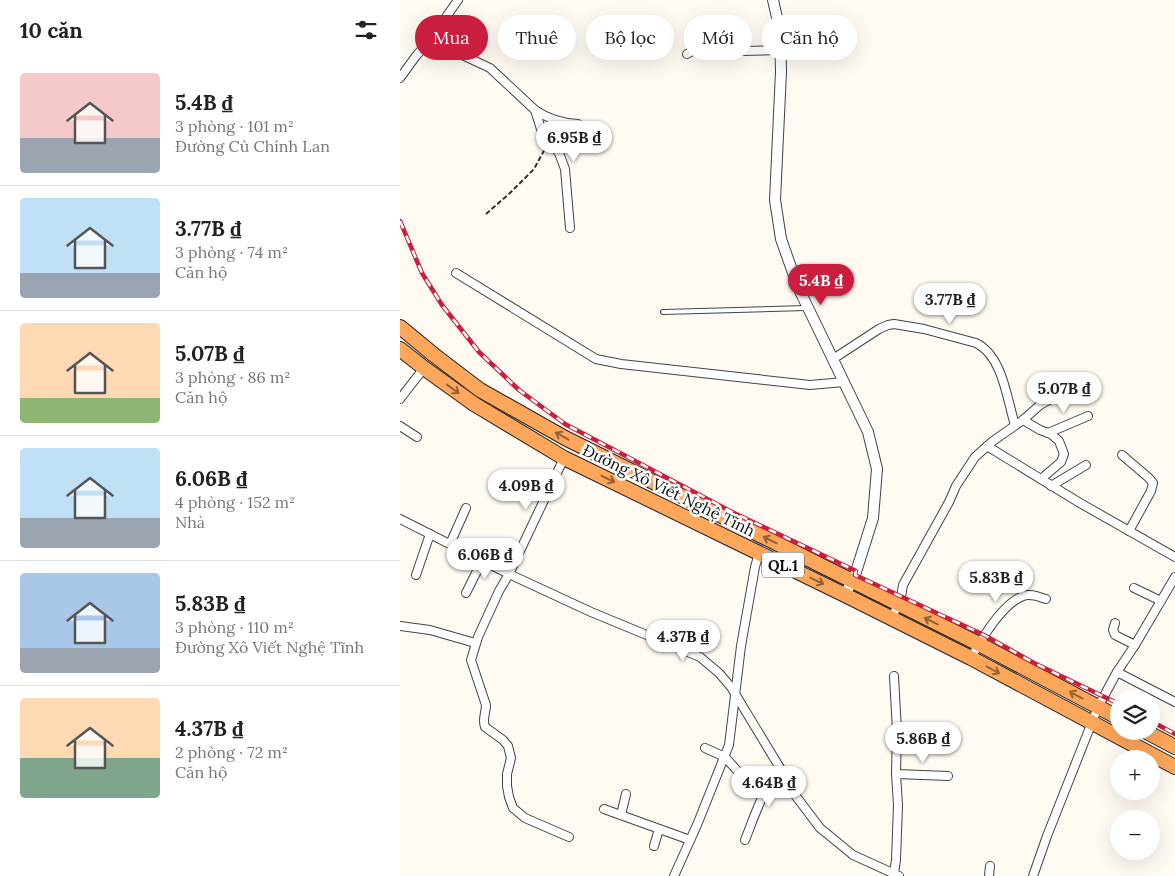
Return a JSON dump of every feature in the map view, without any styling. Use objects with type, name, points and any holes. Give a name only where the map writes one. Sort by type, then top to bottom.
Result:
[{"type":"highway","name":"Đường Xô Viết Nghệ Tĩnh","points":[[400,327],[434,356],[480,390],[565,438],[979,644],[1110,713]]},
{"type":"highway","name":"Đường Xô Viết Nghệ Tĩnh","points":[[400,349],[474,404],[564,458],[892,618],[1175,767]]},
{"type":"highway","points":[[1160,739],[1175,747]]},
{"type":"street","points":[[448,15],[458,0]]},
{"type":"street","points":[[773,0],[776,15]]},
{"type":"street","points":[[400,78],[415,57]]},
{"type":"street","points":[[473,60],[490,68],[541,114],[563,123],[578,124]]},
{"type":"street","points":[[780,60],[775,200],[781,239],[798,287],[868,432],[877,469],[873,518],[852,582],[845,595]]},
{"type":"street","points":[[535,110],[540,129],[559,153],[565,169],[570,228]]},
{"type":"street","points":[[456,273],[596,359],[621,364],[810,385],[844,382]]},
{"type":"street","points":[[833,359],[878,328],[894,324],[976,343],[983,346],[996,364],[1006,390],[1015,425]]},
{"type":"street","points":[[400,399],[424,368]]},
{"type":"street","points":[[892,618],[903,586],[945,511],[956,486],[975,457],[986,446],[1045,402],[1085,380]]},
{"type":"street","points":[[1048,433],[1088,416]]},
{"type":"street","points":[[1023,420],[1059,441],[1064,454],[1062,462],[1041,479]]},
{"type":"street","points":[[400,426],[417,437]]},
{"type":"street","points":[[986,446],[1175,557]]},
{"type":"street","points":[[1122,455],[1153,483],[1151,491],[1129,531]]},
{"type":"street","points":[[564,458],[475,643],[471,660],[486,705],[484,727],[503,740],[508,746],[510,758],[507,786],[514,808],[525,818],[569,837]]},
{"type":"street","points":[[1052,486],[1086,465]]},
{"type":"street","points":[[450,544],[466,508]]},
{"type":"street","points":[[400,519],[509,574],[591,612],[700,657],[720,673],[731,687],[792,791],[814,822],[825,834],[853,855],[896,875],[898,821],[894,676]]},
{"type":"street","points":[[416,574],[430,534]]},
{"type":"street","points":[[675,876],[729,745],[741,646],[759,553]]},
{"type":"street","points":[[466,592],[481,560]]},
{"type":"street","points":[[1033,876],[1098,707],[1175,577]]},
{"type":"street","points":[[1134,588],[1161,601]]},
{"type":"street","points":[[971,658],[984,635],[1012,603],[1028,595],[1046,599]]},
{"type":"street","points":[[1115,623],[1113,630],[1115,635],[1135,645]]},
{"type":"street","points":[[400,626],[430,630],[475,643]]},
{"type":"street","points":[[1117,672],[1175,702]]},
{"type":"street","points":[[705,748],[725,758],[741,776]]},
{"type":"street","points":[[745,840],[762,796],[780,768]]},
{"type":"street","points":[[896,774],[948,776]]},
{"type":"street","points":[[621,815],[626,794]]},
{"type":"street","points":[[604,809],[690,840]]},
{"type":"street","points":[[654,846],[659,829]]},
{"type":"street","points":[[989,876],[990,866]]},
{"type":"lane","points":[[663,312],[808,308]]},
{"type":"path","points":[[486,214],[534,169],[550,140]]},
{"type":"railway","points":[[400,221],[422,273],[442,305],[479,352],[519,390],[565,424],[732,512],[856,571],[855,575],[984,635],[1034,663],[1110,700]]},
{"type":"railway","points":[[1160,726],[1175,734]]}]
